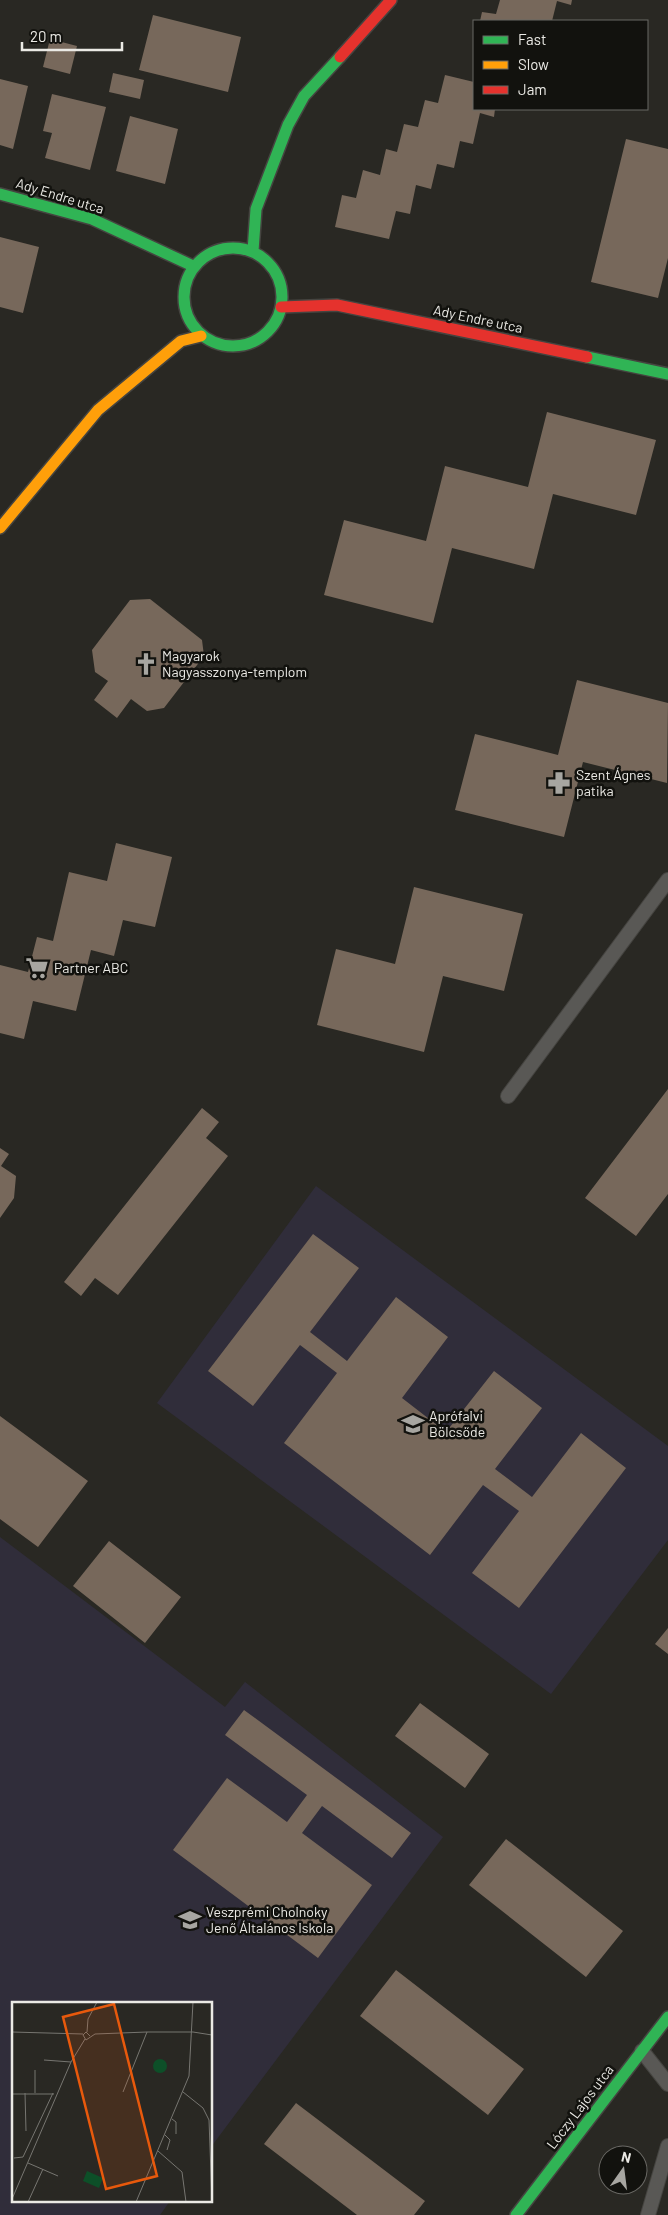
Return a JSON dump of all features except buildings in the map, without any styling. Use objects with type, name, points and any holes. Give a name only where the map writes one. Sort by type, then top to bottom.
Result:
[{"type":"street","points":[[253,252],[256,209],[288,125],[304,96],[391,0]]},
{"type":"street","name":"Ady Endre utca","points":[[0,194],[92,219],[193,266]]},
{"type":"street","points":[[227,247],[253,252],[267,261],[277,275],[282,291],[281,307],[275,323],[264,336],[249,344],[233,347],[216,344],[201,336],[191,324],[185,310],[183,295],[186,280],[193,266],[203,257],[214,251],[227,247]]},
{"type":"street","name":"Ady Endre utca","points":[[281,307],[337,305],[668,374]]},
{"type":"street","points":[[0,528],[98,410],[181,341],[201,336]]},
{"type":"street","name":"Lóczy Lajos utca","points":[[516,2215],[668,2017]]},
{"type":"lane","points":[[508,1096],[668,880]]},
{"type":"lane","points":[[642,2050],[668,2084]]},
{"type":"lane","points":[[648,2215],[668,2146]]},
{"type":"shaded area","name":"Aprófalvi Bölcsőde","points":[[316,1186],[668,1446],[668,1540],[551,1694],[157,1403]]},
{"type":"shaded area","name":"Veszprémi Cholnoky Jenő Általános Iskola","points":[[0,1537],[225,1707],[245,1682],[443,1837],[212,2146],[212,2002],[12,2002],[12,2202],[169,2202],[160,2215],[0,2215]]},
{"type":"traffic: fast","points":[[253,251],[256,209],[288,125],[304,96],[340,57]]},
{"type":"traffic: fast","points":[[0,194],[92,219],[193,266]]},
{"type":"traffic: fast","points":[[233,248],[252,251],[268,262],[279,278],[282,297],[279,316],[268,332],[252,343],[233,346],[214,343],[198,332],[187,316],[184,297],[187,278],[198,262],[214,251],[233,248]]},
{"type":"traffic: fast","points":[[587,357],[668,374]]},
{"type":"traffic: fast","points":[[516,2215],[668,2017]]},
{"type":"traffic: slow","points":[[0,528],[98,410],[181,341],[201,336]]},
{"type":"traffic: jam","points":[[340,57],[391,0]]},
{"type":"traffic: jam","points":[[281,307],[337,305],[587,357]]},
{"type":"place","name":"Magyarok Nagyasszonya-templom","points":[[146,664]]},
{"type":"place","name":"Szent Ágnes patika","points":[[559,783]]},
{"type":"place","name":"Partner ABC","points":[[37,968]]},
{"type":"place","name":"Aprófalvi Bölcsőde","points":[[413,1424]]},
{"type":"place","name":"Veszprémi Cholnoky Jenő Általános Iskola","points":[[190,1920]]}]
